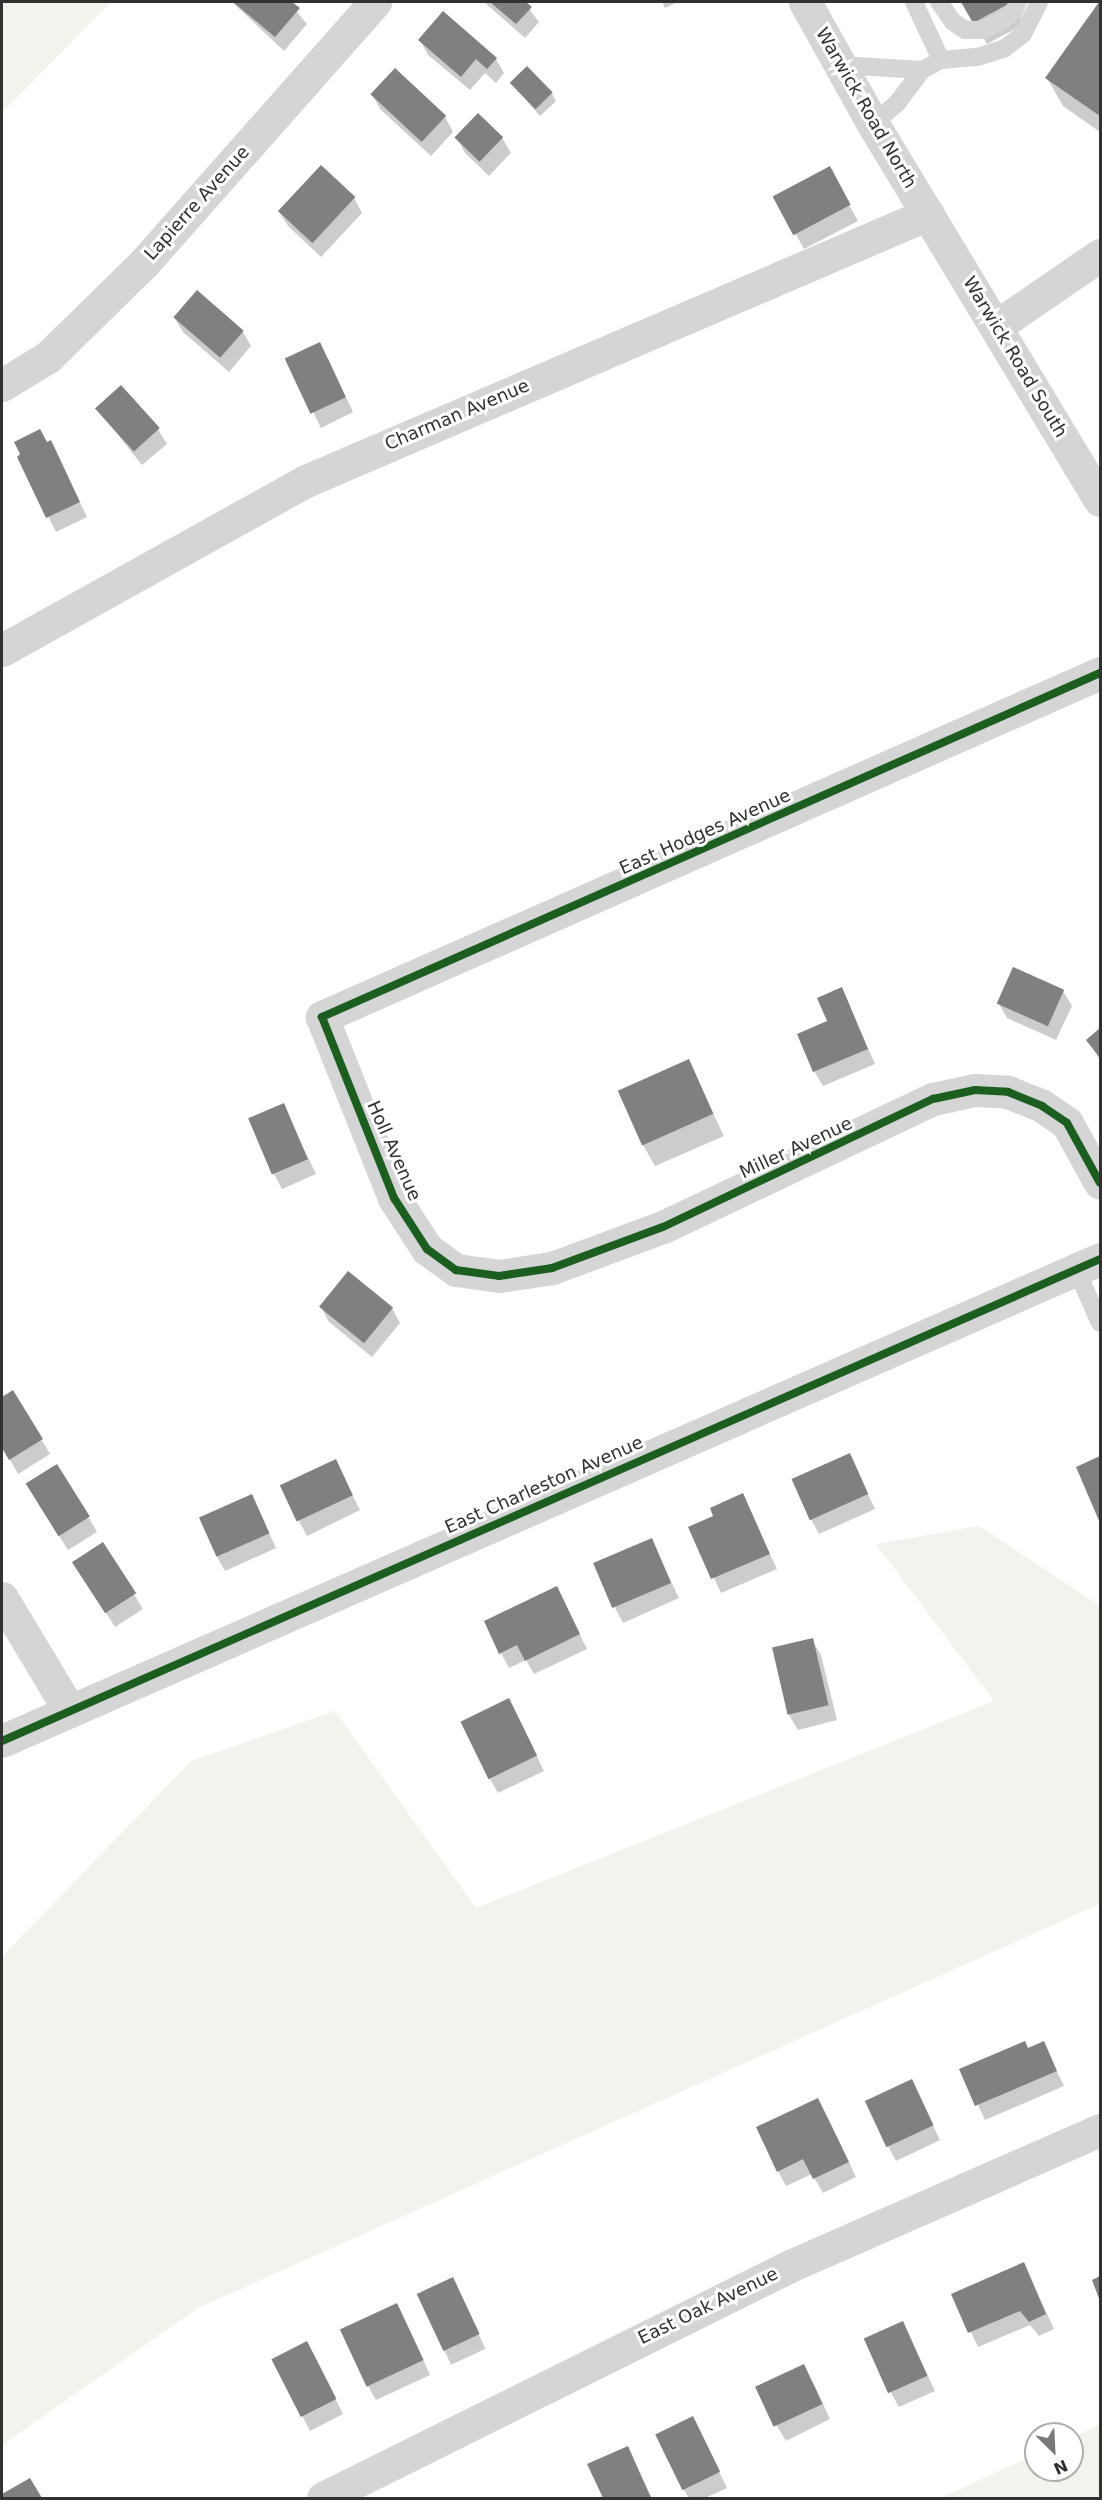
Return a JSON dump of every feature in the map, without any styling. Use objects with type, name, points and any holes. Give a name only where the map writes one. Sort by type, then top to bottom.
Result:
[{"type":"street","name":"Lapierre Avenue","points":[[2,385],[48,357],[144,263],[375,2]]},
{"type":"street","name":"Warwick Road North","points":[[804,2],[873,124],[928,214]]},
{"type":"street","name":"Warwick Road South","points":[[928,214],[998,325],[1101,500]]},
{"type":"street","name":"Charman Avenue","points":[[2,650],[306,480],[928,214]]},
{"type":"street","points":[[998,325],[1101,255]]},
{"type":"street","name":"East Hodges Avenue","points":[[322,1017],[1101,674]]},
{"type":"street","name":"Holl Avenue","points":[[322,1017],[394,1198],[427,1249],[456,1270],[468,1272]]},
{"type":"street","name":"Miller Avenue","points":[[468,1272],[499,1276],[552,1268],[663,1227],[933,1099],[975,1090],[1008,1092],[1042,1106],[1068,1123],[1101,1183]]},
{"type":"street","name":"East Charleston Avenue","points":[[2,1741],[1088,1264]]},
{"type":"street","points":[[2,1598],[70,1711]]},
{"type":"street","name":"East Oak Avenue","points":[[323,2499],[790,2266],[1101,2130]]},
{"type":"lane","points":[[914,2],[941,60]]},
{"type":"lane","points":[[939,2],[959,26],[982,30],[1000,22],[1014,10],[1017,2]]},
{"type":"lane","points":[[873,124],[898,102],[922,70],[941,60],[978,57],[1005,48],[1023,34],[1039,2]]},
{"type":"lane","points":[[840,65],[922,70]]},
{"type":"lane","points":[[1088,1264],[1101,1323]]},
{"type":"shaded area","points":[[2,2],[111,2],[2,112]]},
{"type":"shaded area","points":[[979,1526],[1100,1606],[1100,1904],[198,2308],[2,2445],[2,1957],[191,1761],[335,1711],[476,1908],[994,1701],[876,1544]]},
{"type":"shaded area","points":[[1100,2424],[1100,2498],[941,2498],[1024,2460],[1024,2482],[1084,2482],[1084,2432]]},
{"type":"building","points":[[233,2],[292,2],[300,8],[275,37]]},
{"type":"building","points":[[490,2],[526,2],[532,7],[516,24]]},
{"type":"building","points":[[961,2],[1012,2],[973,23]]},
{"type":"building","points":[[1100,2],[1100,116],[1045,78]]},
{"type":"building","points":[[443,11],[497,58],[487,69],[476,59],[461,77],[418,40]]},
{"type":"building","points":[[527,66],[553,93],[535,109],[510,83]]},
{"type":"building","points":[[395,68],[446,116],[422,142],[370,94]]},
{"type":"building","points":[[478,113],[503,137],[480,162],[454,137]]},
{"type":"building","points":[[321,165],[355,197],[312,243],[278,211]]},
{"type":"building","points":[[830,166],[851,205],[793,235],[773,197]]},
{"type":"building","points":[[197,290],[244,331],[220,358],[173,317]]},
{"type":"building","points":[[320,342],[346,397],[310,414],[285,358]]},
{"type":"building","points":[[121,385],[160,428],[134,452],[95,408]]},
{"type":"building","points":[[40,429],[47,442],[51,440],[80,502],[46,518],[17,457],[20,454],[14,442]]},
{"type":"building","points":[[1013,967],[1064,990],[1048,1026],[997,1004]]},
{"type":"building","points":[[842,987],[868,1049],[813,1072],[797,1034],[827,1021],[817,998]]},
{"type":"building","points":[[1100,1028],[1100,1058],[1086,1040]]},
{"type":"building","points":[[689,1059],[713,1114],[642,1146],[618,1091]]},
{"type":"building","points":[[284,1103],[308,1159],[272,1174],[248,1118]]},
{"type":"building","points":[[348,1271],[393,1308],[364,1343],[319,1307]]},
{"type":"building","points":[[13,1390],[43,1439],[9,1460],[2,1448],[2,1397]]},
{"type":"building","points":[[850,1453],[868,1494],[810,1520],[792,1479]]},
{"type":"building","points":[[1100,1456],[1100,1523],[1076,1467]]},
{"type":"building","points":[[336,1459],[353,1495],[297,1521],[280,1485]]},
{"type":"building","points":[[57,1464],[90,1517],[58,1536],[26,1484]]},
{"type":"building","points":[[743,1493],[770,1554],[711,1579],[688,1527],[713,1516],[710,1508]]},
{"type":"building","points":[[252,1494],[269,1533],[217,1557],[199,1518]]},
{"type":"building","points":[[652,1538],[671,1583],[612,1608],[593,1563]]},
{"type":"building","points":[[103,1542],[136,1593],[105,1613],[72,1562]]},
{"type":"building","points":[[557,1586],[580,1634],[525,1661],[517,1645],[499,1654],[484,1621]]},
{"type":"building","points":[[813,1638],[829,1705],[788,1715],[772,1647]]},
{"type":"building","points":[[509,1698],[537,1756],[489,1779],[460,1722]]},
{"type":"building","points":[[1025,2041],[1028,2048],[1044,2041],[1057,2071],[975,2106],[959,2069]]},
{"type":"building","points":[[912,2079],[934,2125],[886,2147],[865,2101]]},
{"type":"building","points":[[818,2098],[849,2162],[813,2179],[803,2159],[777,2172],[756,2127]]},
{"type":"building","points":[[1024,2262],[1046,2314],[1029,2322],[1020,2311],[968,2333],[951,2294]]},
{"type":"building","points":[[1100,2276],[1100,2301],[1092,2280]]},
{"type":"building","points":[[453,2277],[480,2334],[443,2351],[417,2294]]},
{"type":"building","points":[[397,2303],[424,2360],[367,2387],[340,2330]]},
{"type":"building","points":[[903,2321],[927,2376],[888,2393],[864,2338]]},
{"type":"building","points":[[307,2341],[337,2399],[301,2417],[271,2359]]},
{"type":"building","points":[[804,2364],[823,2404],[774,2427],[755,2387]]},
{"type":"building","points":[[693,2416],[720,2472],[682,2490],[655,2434]]},
{"type":"building","points":[[628,2446],[651,2498],[603,2498],[587,2464]]},
{"type":"building","points":[[30,2478],[42,2498],[2,2498],[2,2494]]},
{"type":"cycle path","points":[[1100,673],[322,1017],[394,1198],[427,1249],[456,1270],[499,1276],[552,1268],[663,1227],[933,1099],[975,1090],[1008,1092],[1042,1106],[1067,1123],[1100,1183]]},
{"type":"cycle path","points":[[2,1741],[1100,1259]]}]
